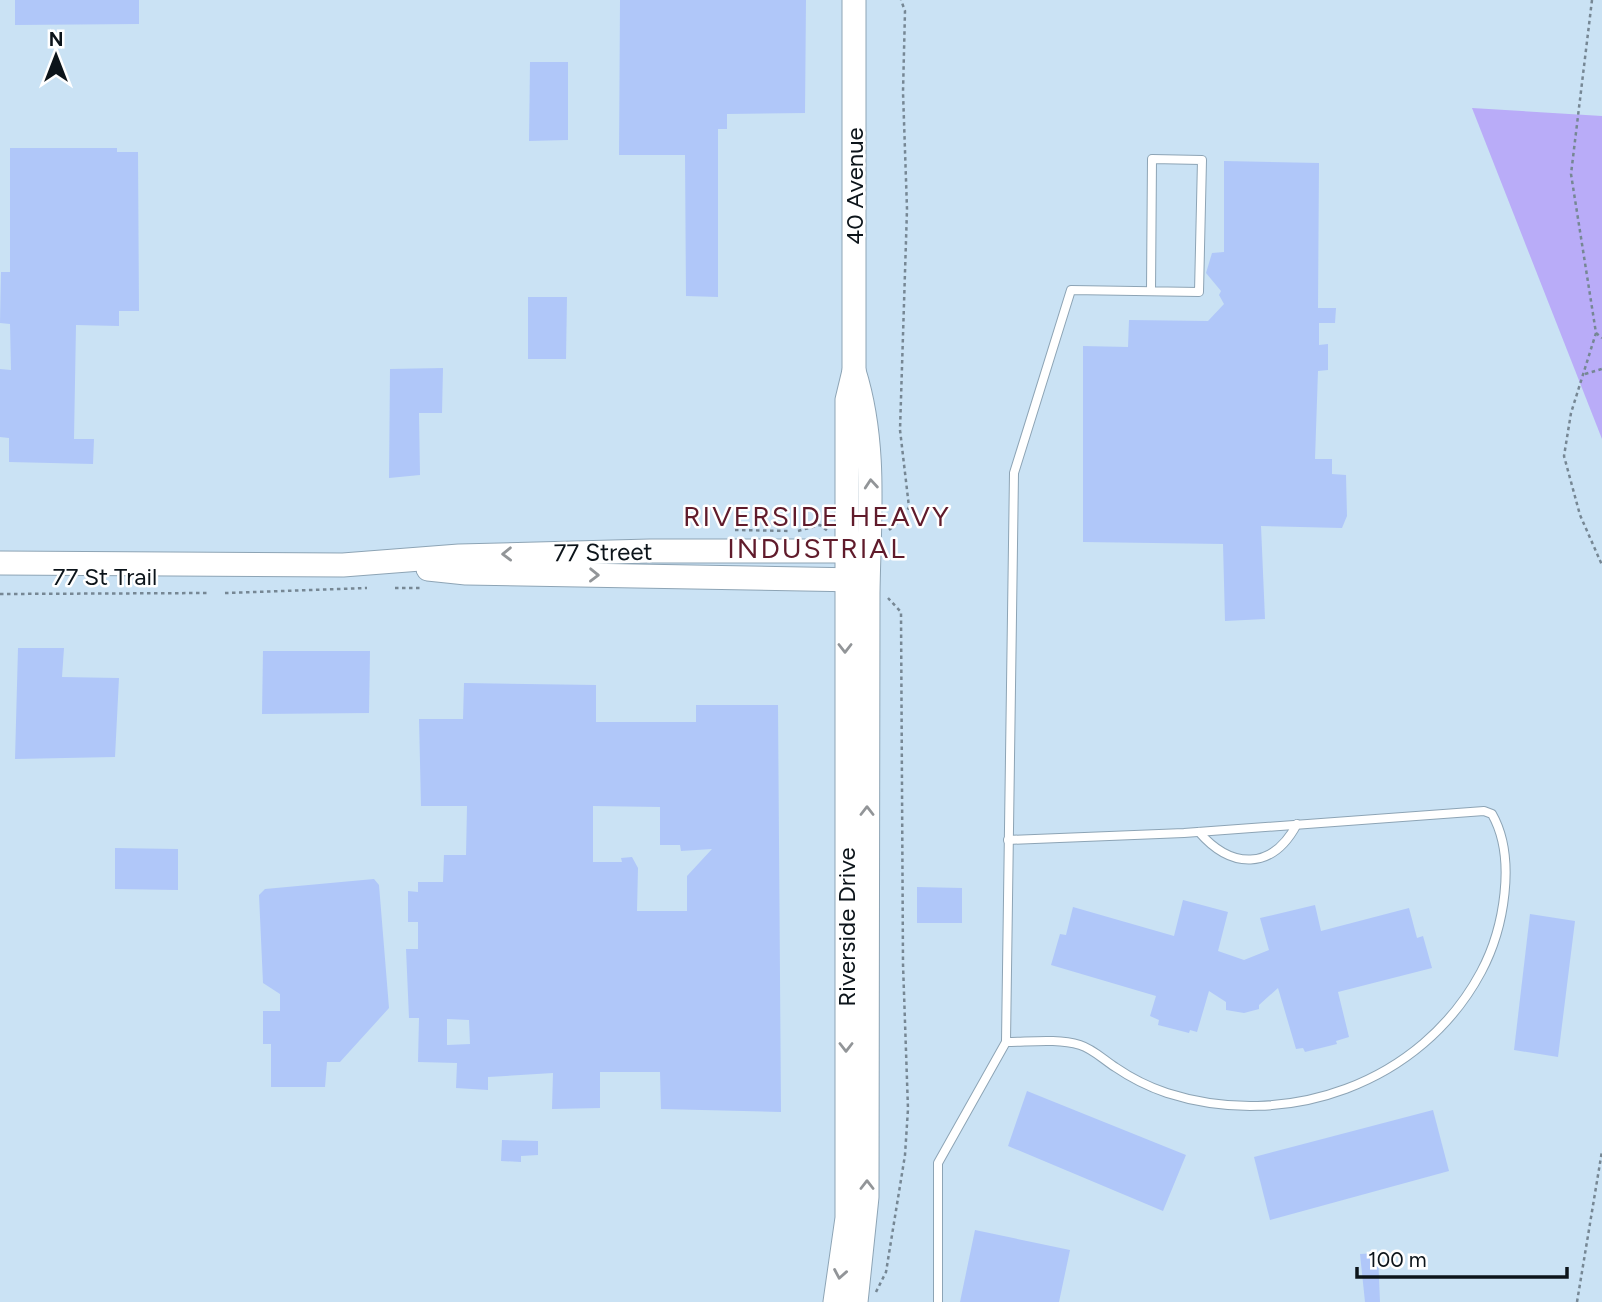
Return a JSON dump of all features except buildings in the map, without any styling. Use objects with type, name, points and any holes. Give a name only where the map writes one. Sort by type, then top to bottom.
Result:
[{"type":"main road","name":"40 Avenue","points":[[838,542],[846,400],[854,371],[854,0]]},
{"type":"main road","name":"40 Avenue","points":[[854,371],[863,400],[876,543],[875,586]]},
{"type":"main road","name":"77 Street","points":[[0,564],[379,564],[459,556],[838,542],[876,543]]},
{"type":"main road","name":"Riverside Drive","points":[[835,1302],[847,1218],[845,580],[838,542]]},
{"type":"main road","name":"77 Street","points":[[379,564],[467,573],[845,580],[875,586]]},
{"type":"main road","name":"Riverside Drive","points":[[865,1299],[875,586]]},
{"type":"lane","points":[[938,1302],[938,1163],[1006,1042],[1014,473],[1071,290],[1151,292],[1199,292],[1202,160],[1152,159],[1151,292]]},
{"type":"lane","points":[[1006,1042],[1081,1045],[1149,1086],[1221,1104],[1287,1105],[1322,1098],[1359,1086],[1388,1070],[1436,1032],[1456,1012],[1483,969],[1499,924],[1503,897],[1503,863],[1497,824],[1492,814],[1484,811],[1199,832],[1008,840]]},
{"type":"lane","points":[[1199,832],[1213,849],[1229,858],[1259,860],[1288,842],[1297,824]]},
{"type":"path","points":[[876,543],[903,518],[909,507],[900,429],[908,151],[903,92],[905,11],[901,0]]},
{"type":"path","points":[[1592,0],[1571,174],[1596,333],[1567,430],[1564,457],[1580,515],[1602,565]]},
{"type":"path","points":[[1596,333],[1602,338]]},
{"type":"path","points":[[1585,373],[1602,369]]},
{"type":"path","points":[[735,530],[798,531],[820,525],[838,542]]},
{"type":"path","points":[[865,1299],[886,1272],[905,1155],[908,1109],[903,964],[901,612],[875,586]]},
{"type":"path","points":[[225,593],[367,588]]},
{"type":"path","name":"77 St Trail","points":[[0,594],[210,593]]},
{"type":"path","points":[[1577,1302],[1602,1151]]},
{"type":"shaded area","points":[[1472,108],[1602,116],[1602,439]]},
{"type":"district","name":"RIVERSIDE HEAVY INDUSTRIAL","points":[[817,532]]}]
